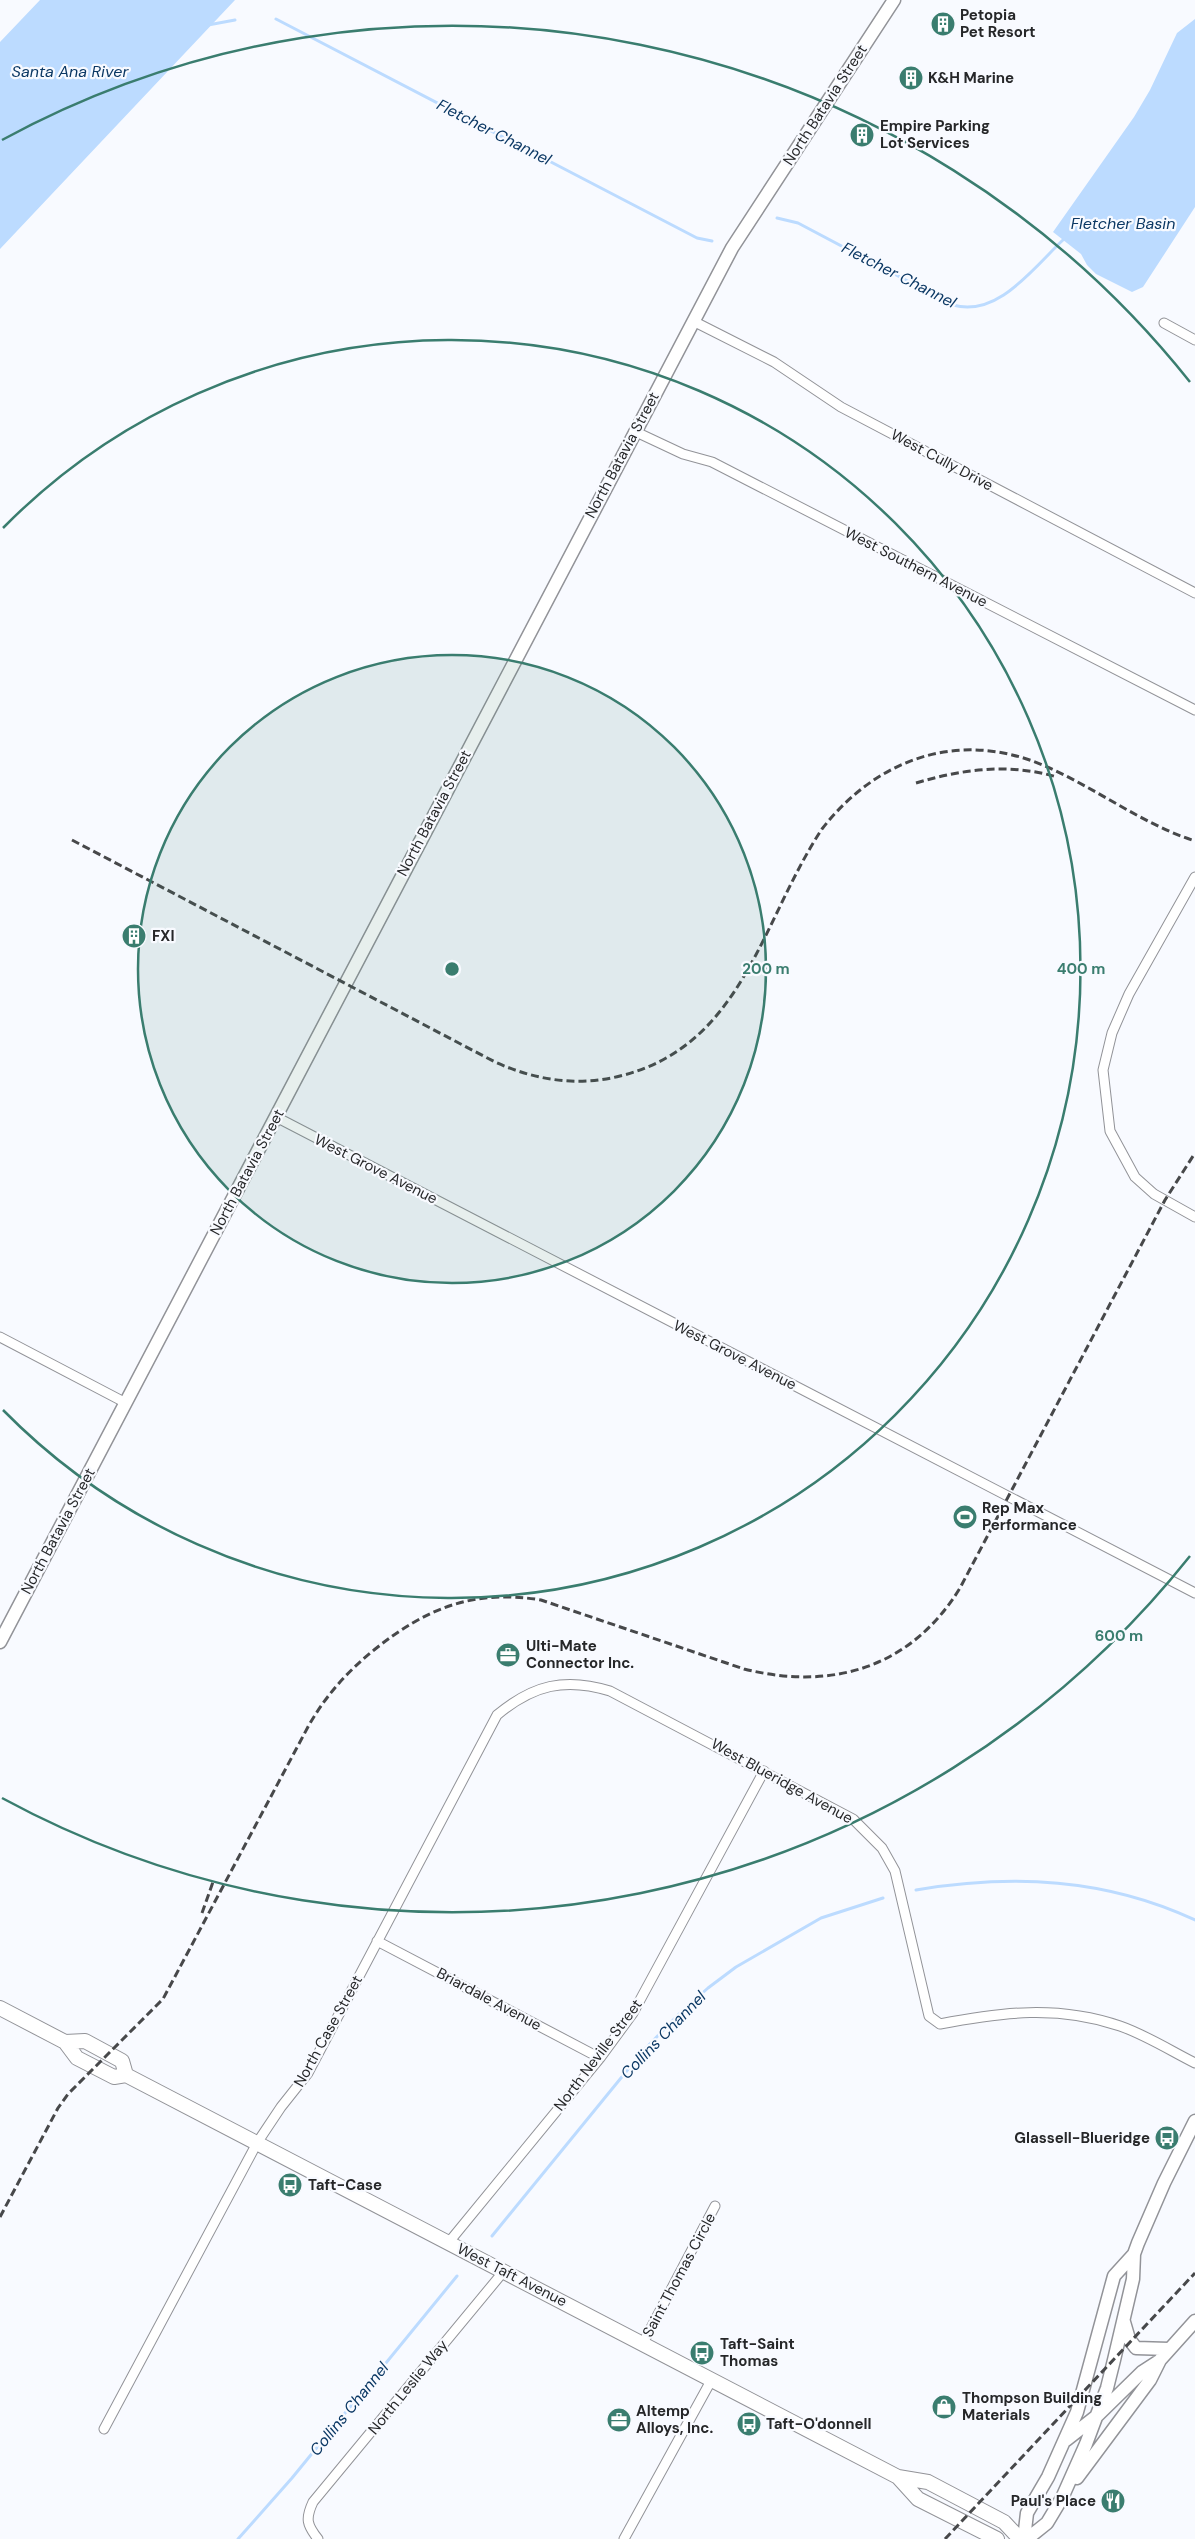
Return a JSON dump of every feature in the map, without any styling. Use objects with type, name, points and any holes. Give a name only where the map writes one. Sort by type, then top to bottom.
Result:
[{"type":"main road","name":"North Batavia Street","points":[[0,1642],[634,431],[738,238],[894,0]]},
{"type":"main road","name":"West Taft Avenue","points":[[0,2008],[65,2042],[85,2041],[122,2061],[126,2075],[898,2477],[928,2482],[1004,2522],[1024,2539]]},
{"type":"main road","points":[[1024,2539],[1027,2513],[1066,2440],[1084,2392],[1114,2276],[1134,2254],[1164,2183],[1195,2121]]},
{"type":"main road","points":[[1062,2498],[1098,2415],[1133,2279],[1134,2254]]},
{"type":"main road","points":[[1123,2320],[1129,2339],[1136,2348],[1169,2350]]},
{"type":"main road","points":[[1066,2440],[1098,2415],[1142,2372],[1160,2360],[1195,2321]]},
{"type":"main road","points":[[1024,2539],[1047,2523],[1062,2498],[1150,2380],[1160,2360]]},
{"type":"main road","name":"West Taft Avenue","points":[[898,2477],[918,2499],[997,2539]]},
{"type":"street","name":"West Cully Drive","points":[[693,321],[774,362],[841,407],[1195,593]]},
{"type":"street","points":[[1164,323],[1195,340]]},
{"type":"street","name":"West Southern Avenue","points":[[634,431],[683,454],[712,462],[1195,710]]},
{"type":"street","points":[[1195,877],[1129,994],[1112,1033],[1103,1070],[1110,1131],[1135,1177],[1154,1194],[1195,1217]]},
{"type":"street","name":"West Grove Avenue","points":[[276,1117],[1195,1593]]},
{"type":"street","points":[[0,1337],[126,1402]]},
{"type":"street","name":"North Case Street","points":[[104,2429],[257,2143],[281,2107],[308,2073],[497,1715],[517,1698],[539,1688],[565,1684],[588,1684]]},
{"type":"street","name":"West Blueridge Avenue","points":[[588,1684],[610,1691],[658,1714],[853,1819],[882,1848],[895,1871],[929,2016],[934,2021],[940,2024],[997,2013],[1057,2012],[1120,2026],[1195,2063]]},
{"type":"street","name":"North Neville Street","points":[[449,2242],[600,2058],[633,2013],[764,1772]]},
{"type":"street","name":"Briardale Avenue","points":[[377,1941],[600,2058]]},
{"type":"street","name":"Saint Thomas Circle","points":[[643,2343],[715,2206]]},
{"type":"street","name":"North Leslie Way","points":[[318,2539],[308,2526],[307,2516],[313,2502],[504,2271]]},
{"type":"street","points":[[624,2539],[712,2379]]},
{"type":"water","name":"Santa Ana River","points":[[40,0],[235,0],[0,249],[0,42]]},
{"type":"water","name":"Fletcher Basin","points":[[1195,19],[1195,207],[1143,287],[1132,292],[1096,274],[1087,265],[1081,254],[1053,232],[1134,117],[1150,90],[1177,33]]},
{"type":"waterway","name":"Fletcher Channel","points":[[276,19],[697,238],[712,241]]},
{"type":"waterway","points":[[208,25],[235,20]]},
{"type":"waterway","name":"Fletcher Channel","points":[[777,218],[798,223],[953,305],[969,307],[985,304],[1000,297],[1014,287],[1028,276],[1064,239]]},
{"type":"waterway","name":"Collins Channel","points":[[916,1890],[987,1882],[1023,1881],[1058,1883],[1127,1895],[1195,1920]]},
{"type":"waterway","name":"Collins Channel","points":[[492,2236],[643,2051],[680,2013],[708,1988],[736,1967],[821,1918],[883,1898]]},
{"type":"waterway","name":"Collins Channel","points":[[238,2539],[292,2478],[457,2276]]},
{"type":"railway","points":[[72,840],[495,1062],[541,1077],[572,1081],[588,1081],[620,1076],[661,1061],[695,1038],[722,1009],[744,976],[801,865],[822,829],[844,804],[868,784],[894,768],[922,757],[952,751],[982,750],[1013,755],[1045,766],[1138,816],[1175,834],[1195,841]]},
{"type":"railway","points":[[916,783],[969,771],[1004,769],[1021,770],[1057,777]]},
{"type":"railway","points":[[0,2217],[58,2108],[68,2094],[163,1999],[309,1725],[323,1703],[346,1675],[393,1635],[432,1613],[452,1605],[494,1597],[517,1597],[541,1600],[744,1669],[777,1675],[808,1677],[838,1674],[867,1667],[893,1655],[918,1638],[940,1615],[960,1588],[1165,1200],[1195,1153]]},
{"type":"railway","points":[[202,1913],[213,1882]]},
{"type":"railway","points":[[945,2539],[1195,2273]]},
{"type":"place","name":"Petopia Pet Resort","points":[[943,24]]},
{"type":"place","name":"K&H Marine","points":[[911,78]]},
{"type":"place","name":"Empire Parking Lot Services","points":[[862,135]]},
{"type":"place","name":"FXI","points":[[134,936]]},
{"type":"place","name":"Rep Max Performance","points":[[965,1517]]},
{"type":"place","name":"Ulti-Mate Connector Inc.","points":[[508,1655]]},
{"type":"place","name":"Glassell-Blueridge","points":[[1167,2138]]},
{"type":"place","name":"Taft-Case","points":[[290,2185]]},
{"type":"place","name":"Taft-Saint Thomas","points":[[702,2353]]},
{"type":"place","name":"Thompson Building Materials","points":[[944,2407]]},
{"type":"place","name":"Altemp Alloys, Inc.","points":[[619,2420]]},
{"type":"place","name":"Taft-O'donnell","points":[[749,2424]]},
{"type":"place","name":"Paul's Place","points":[[1113,2501]]}]
